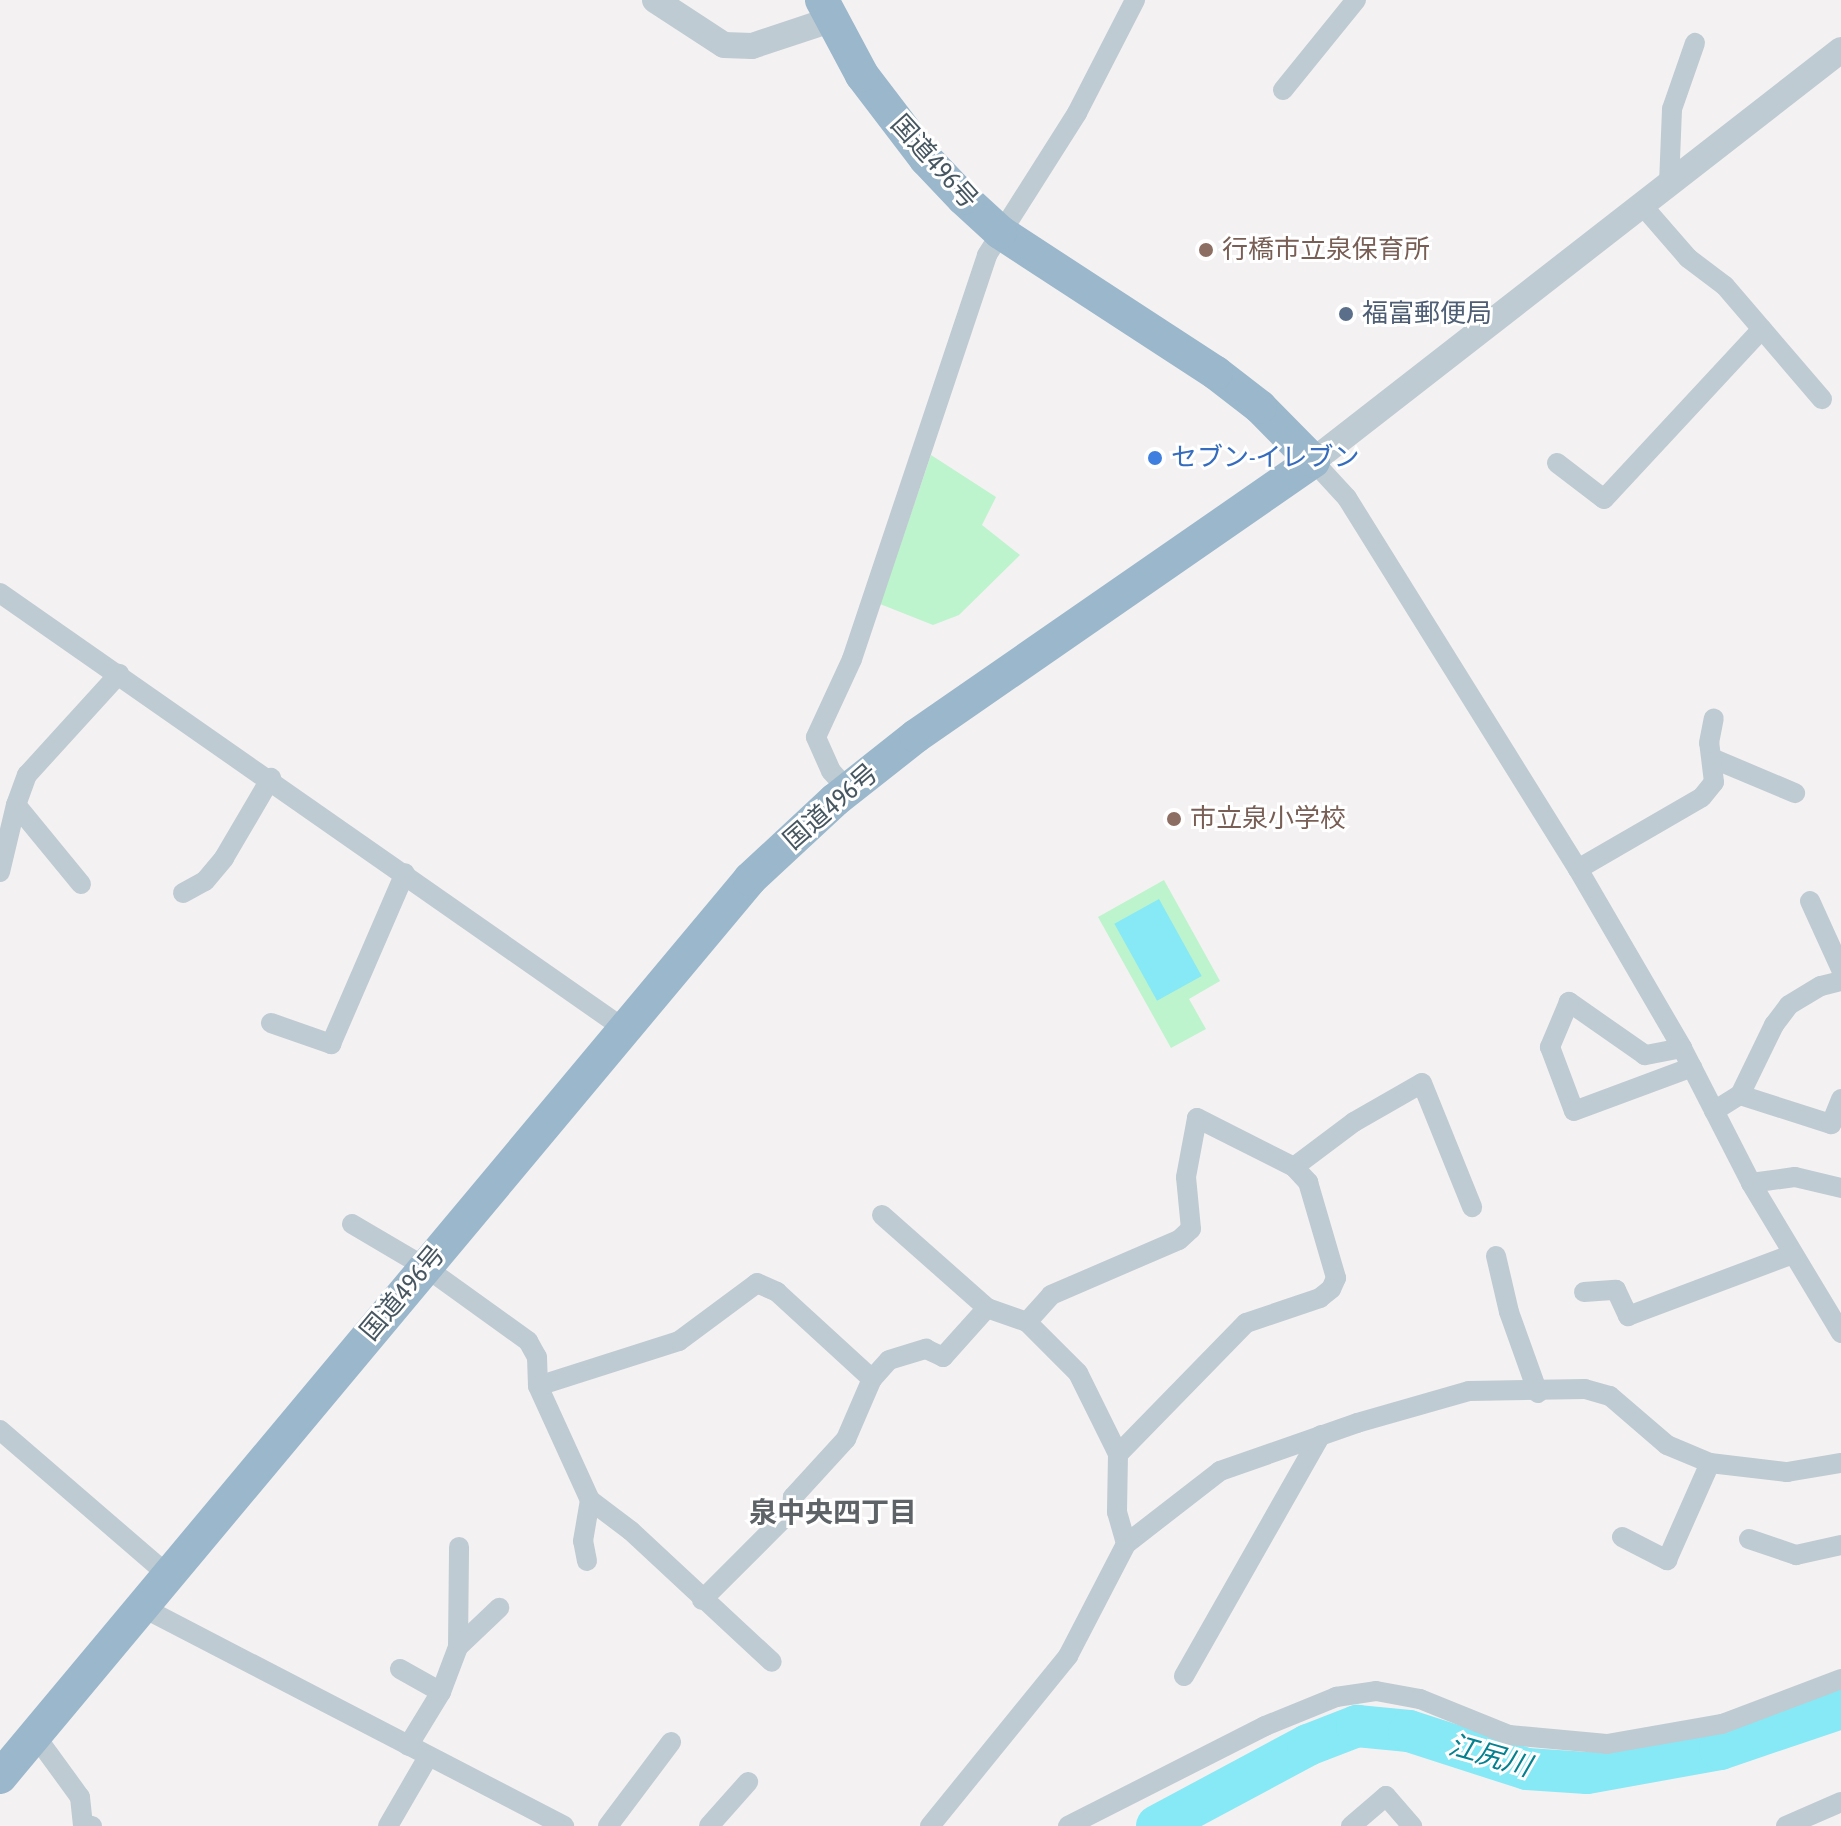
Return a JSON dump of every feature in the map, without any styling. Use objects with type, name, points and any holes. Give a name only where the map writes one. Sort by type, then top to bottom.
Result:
[{"type":"highway","name":"国道496号","points":[[0,1777],[138,1605],[750,879],[848,790],[916,736],[1313,461],[1260,407],[1216,373],[1000,232],[907,137],[826,10]]},
{"type":"street","points":[[655,0],[724,45],[752,46],[826,10]]},
{"type":"street","points":[[848,790],[831,771],[816,737],[852,659],[987,255],[1077,113],[1135,0]]},
{"type":"street","points":[[1283,90],[1356,0]]},
{"type":"street","points":[[1669,184],[1672,109],[1695,43]]},
{"type":"street","points":[[1841,50],[1313,461],[1347,498],[1578,869],[1682,1048],[1751,1183],[1841,1333]]},
{"type":"street","points":[[1642,205],[1762,329],[1822,399]]},
{"type":"street","points":[[1557,463],[1604,499],[1762,329]]},
{"type":"street","points":[[0,593],[271,778],[623,1028]]},
{"type":"street","points":[[0,872],[16,805],[27,775],[119,674]]},
{"type":"street","points":[[1578,869],[1702,797],[1714,782],[1714,759],[1709,743],[1714,718]]},
{"type":"street","points":[[1714,759],[1795,793]]},
{"type":"street","points":[[183,893],[205,881],[224,858],[271,778]]},
{"type":"street","points":[[16,805],[81,884]]},
{"type":"street","points":[[271,1023],[331,1044],[405,873]]},
{"type":"street","points":[[1810,901],[1841,969]]},
{"type":"street","points":[[1714,1111],[1740,1095],[1774,1025],[1789,1005],[1821,986],[1841,981]]},
{"type":"street","points":[[1682,1048],[1645,1055],[1569,1002],[1550,1047],[1574,1111],[1692,1067]]},
{"type":"street","points":[[1294,1167],[1354,1122],[1422,1083],[1472,1207]]},
{"type":"street","points":[[1740,1095],[1831,1124],[1841,1099]]},
{"type":"street","points":[[1027,1322],[1051,1295],[1179,1240],[1191,1229],[1186,1177],[1197,1118],[1294,1167],[1308,1182],[1336,1278],[1331,1289],[1320,1298],[1246,1323],[1118,1454]]},
{"type":"street","points":[[1751,1183],[1795,1177],[1841,1188]]},
{"type":"street","points":[[882,1215],[987,1308],[1027,1322],[1078,1373],[1118,1454],[1117,1512],[1126,1544]]},
{"type":"street","points":[[352,1224],[425,1267],[528,1341],[537,1357],[538,1386],[590,1500],[631,1531],[772,1662]]},
{"type":"street","points":[[1584,1292],[1616,1290],[1628,1316],[1793,1254]]},
{"type":"street","points":[[1496,1256],[1509,1312],[1538,1393]]},
{"type":"street","points":[[538,1386],[679,1341],[757,1283],[777,1292],[872,1379]]},
{"type":"street","points":[[702,1600],[792,1510],[793,1497],[846,1439],[872,1379],[889,1360],[926,1349],[943,1357],[987,1308]]},
{"type":"street","points":[[930,1826],[1068,1656],[1126,1544],[1220,1471],[1321,1435],[1469,1391],[1538,1393],[1585,1389],[1610,1396],[1667,1445],[1710,1463],[1787,1472],[1841,1463]]},
{"type":"street","points":[[0,1430],[167,1574]]},
{"type":"street","points":[[1184,1676],[1321,1435]]},
{"type":"street","points":[[1622,1537],[1667,1560],[1710,1463]]},
{"type":"street","points":[[587,1561],[583,1541],[590,1500]]},
{"type":"street","points":[[1749,1539],[1796,1555],[1841,1545]]},
{"type":"street","points":[[408,1746],[441,1692],[458,1647],[459,1547]]},
{"type":"street","points":[[138,1605],[564,1826]]},
{"type":"street","points":[[458,1647],[499,1608]]},
{"type":"street","points":[[400,1669],[441,1692]]},
{"type":"street","points":[[1068,1826],[1265,1726],[1336,1697],[1376,1691],[1420,1699],[1509,1735],[1607,1744],[1722,1724],[1841,1679]]},
{"type":"street","points":[[34,1734],[80,1797],[84,1826],[92,1826]]},
{"type":"street","points":[[608,1826],[671,1742]]},
{"type":"street","points":[[388,1826],[428,1757]]},
{"type":"street","points":[[709,1826],[748,1782]]},
{"type":"street","points":[[1351,1826],[1386,1796],[1412,1826]]},
{"type":"street","points":[[1786,1826],[1841,1802]]},
{"type":"green space","points":[[931,455],[996,497],[982,525],[1020,555],[959,615],[933,625],[880,604]]},
{"type":"green space","points":[[1164,880],[1220,981],[1189,999],[1206,1029],[1171,1048],[1098,917]]},
{"type":"water","points":[[1159,899],[1202,976],[1157,1001],[1114,924]]},
{"type":"waterway","name":"江尻川","points":[[1157,1826],[1308,1745],[1357,1726],[1409,1731],[1527,1769],[1587,1773],[1720,1749],[1841,1708]]},
{"type":"place","name":"行橋市立泉保育所","points":[[1206,250]]},
{"type":"place","name":"福富郵便局","points":[[1346,314]]},
{"type":"place","name":"セブン-イレブン","points":[[1155,458]]},
{"type":"place","name":"市立泉小学校","points":[[1174,819]]},
{"type":"district","name":"泉中央四丁目","points":[[833,1512]]}]
